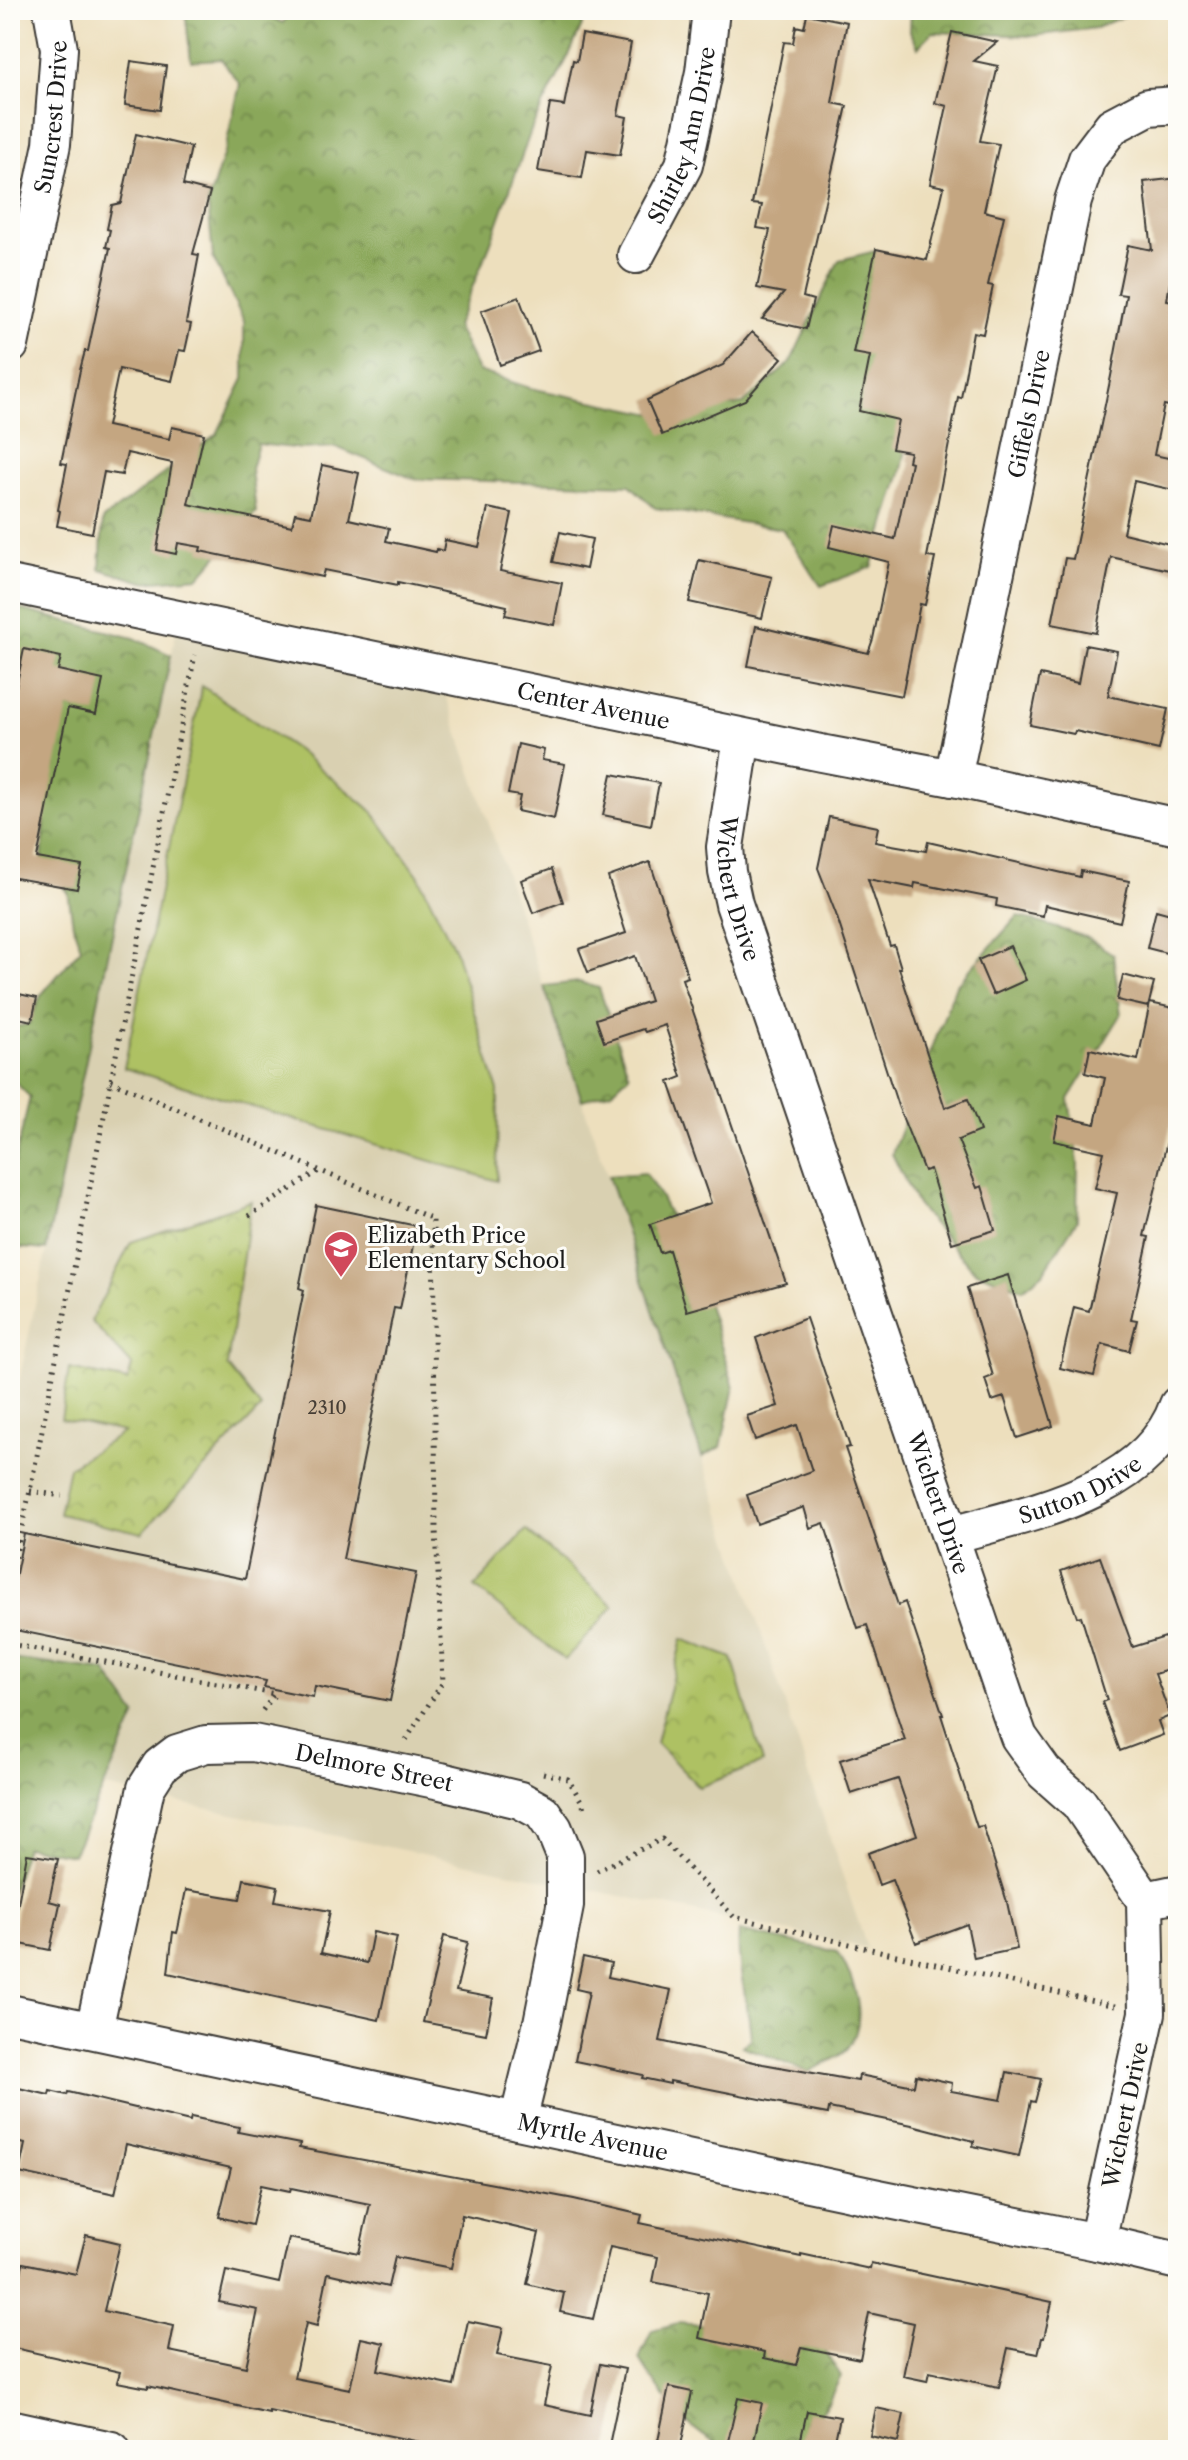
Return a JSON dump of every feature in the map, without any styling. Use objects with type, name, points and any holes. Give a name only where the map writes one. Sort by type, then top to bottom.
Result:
[{"type":"street","name":"Shirley Ann Drive","points":[[636,255],[684,165],[704,72],[711,10]]},
{"type":"street","name":"Suncrest Drive","points":[[10,345],[52,144],[59,16]]},
{"type":"street","name":"Giffels Drive","points":[[953,778],[1068,223],[1082,173],[1087,159],[1112,126],[1148,107],[1178,105]]},
{"type":"street","name":"Center Avenue","points":[[10,584],[1178,827]]},
{"type":"street","name":"Wichert Drive","points":[[742,737],[725,847],[734,904],[1019,1737],[1044,1772],[1079,1803],[1162,1896],[1147,2013],[1097,2242]]},
{"type":"street","name":"Sutton Drive","points":[[952,1535],[1023,1515],[1103,1485],[1123,1474],[1149,1454],[1178,1405]]},
{"type":"street","name":"Delmore Street","points":[[94,2030],[139,1811],[146,1788],[160,1766],[177,1753],[206,1744],[253,1743],[441,1781],[520,1800],[542,1812],[554,1829],[565,1856],[565,1906],[542,2023],[518,2121]]},
{"type":"street","name":"Myrtle Avenue","points":[[10,2013],[1178,2261]]},
{"type":"street","points":[[10,2428],[112,2450]]},
{"type":"path","points":[[10,1581],[202,623]]},
{"type":"path","points":[[111,1081],[433,1219],[436,1529],[443,1682],[406,1740],[392,1737]]},
{"type":"path","points":[[249,1216],[320,1170]]},
{"type":"path","points":[[30,1491],[62,1496]]},
{"type":"path","points":[[10,1644],[275,1694],[262,1711],[277,1712]]},
{"type":"path","points":[[592,1873],[662,1839],[734,1917],[1147,2013]]},
{"type":"shaded area","name":"Elizabeth Price Elementary School","points":[[179,618],[438,672],[867,1948],[10,1767],[10,1424]]},
{"type":"green space","points":[[185,10],[257,10],[283,23],[291,10],[582,10],[584,21],[533,125],[490,245],[456,326],[478,371],[530,388],[659,415],[743,404],[790,363],[839,260],[875,251],[905,288],[926,350],[902,469],[872,567],[821,586],[782,529],[655,508],[630,485],[414,479],[336,447],[302,449],[258,444],[251,469],[256,512],[199,577],[143,582],[100,569],[103,519],[217,434],[244,379],[244,321],[213,258],[208,203],[226,146],[240,84],[221,59],[191,61]]},
{"type":"green space","points":[[911,10],[1138,10],[1096,28],[1033,36],[933,32],[918,47],[910,31]]},
{"type":"green space","points":[[10,609],[134,638],[171,655],[46,1250],[10,1247],[10,1181],[30,1097],[10,1077],[10,1028],[29,1024],[41,995],[81,948],[73,925],[68,892],[42,860],[45,822],[10,815]]},
{"type":"green space","points":[[202,686],[297,750],[372,811],[418,875],[455,950],[498,1091],[497,1181],[124,1068]]},
{"type":"green space","points":[[1018,916],[1086,937],[1113,954],[1121,1015],[1069,1099],[1078,1163],[1077,1220],[1043,1273],[1023,1289],[974,1271],[917,1205],[892,1154],[956,985]]},
{"type":"green space","points":[[579,982],[599,988],[629,1075],[612,1091],[582,1100],[544,986]]},
{"type":"green space","points":[[645,1173],[697,1270],[734,1387],[721,1447],[702,1457],[608,1176]]},
{"type":"green space","points":[[251,1201],[227,1366],[261,1408],[142,1533],[59,1514],[69,1467],[124,1432],[61,1419],[69,1369],[128,1381],[132,1365],[91,1321],[131,1242]]},
{"type":"green space","points":[[526,1530],[614,1606],[565,1660],[475,1587]]},
{"type":"green space","points":[[682,1639],[732,1658],[763,1763],[699,1787],[656,1743]]},
{"type":"green space","points":[[10,1659],[105,1671],[136,1715],[73,1855],[26,1847],[11,1893]]},
{"type":"green space","points":[[739,1931],[838,1952],[857,1999],[858,2025],[847,2049],[808,2072],[742,2046],[751,2039],[739,1960]]},
{"type":"green space","points":[[678,2323],[815,2335],[841,2376],[828,2402],[795,2450],[745,2451],[722,2446],[707,2438],[680,2415],[639,2359],[652,2330]]},
{"type":"building","points":[[807,14],[847,22],[832,103],[847,106],[803,297],[813,300],[806,329],[762,319],[784,293],[757,288],[770,230],[757,228],[762,205],[752,204],[784,42],[793,43],[796,26],[804,28]]},
{"type":"building","points":[[952,32],[997,42],[974,61],[998,66],[980,141],[999,144],[984,211],[1004,216],[988,285],[993,286],[983,334],[973,332],[961,398],[958,397],[927,557],[935,558],[925,605],[920,604],[902,696],[748,666],[756,626],[868,653],[873,639],[889,562],[829,547],[834,525],[895,539],[911,462],[908,461],[910,452],[892,449],[898,420],[859,411],[870,356],[853,353],[876,249],[927,260],[944,187],[930,184],[947,106],[935,103]]},
{"type":"building","points":[[582,34],[631,43],[618,115],[627,117],[620,155],[587,150],[582,178],[538,171],[550,104],[564,106],[573,60],[577,61]]},
{"type":"building","points":[[131,61],[166,66],[160,110],[125,105]]},
{"type":"building","points":[[136,134],[191,147],[183,185],[210,192],[193,254],[199,255],[186,323],[191,324],[185,351],[179,350],[172,381],[119,369],[107,426],[169,439],[172,427],[204,434],[188,504],[292,526],[295,513],[311,516],[322,465],[359,473],[349,519],[389,528],[386,541],[436,552],[437,549],[443,551],[445,540],[479,547],[488,508],[512,513],[500,571],[562,583],[554,625],[505,615],[507,606],[398,582],[398,585],[324,570],[322,577],[200,551],[201,547],[178,543],[176,554],[157,550],[172,463],[127,453],[122,475],[104,472],[92,533],[57,526],[67,464],[61,463],[110,248],[106,247],[110,230],[107,229],[112,205],[121,203]]},
{"type":"building","points":[[1178,178],[1178,236],[1167,300],[1178,302],[1178,357],[1173,383],[1178,384],[1178,408],[1164,405],[1154,455],[1178,460],[1178,491],[1134,481],[1123,533],[1178,546],[1178,572],[1111,557],[1096,633],[1052,624],[1065,558],[1073,559],[1111,376],[1126,295],[1118,294],[1128,245],[1152,250],[1144,182]]},
{"type":"building","points":[[519,297],[539,351],[500,365],[481,311]]},
{"type":"building","points":[[752,332],[782,358],[745,400],[662,435],[647,400],[723,365]]},
{"type":"building","points":[[560,532],[592,539],[586,569],[553,562]]},
{"type":"building","points":[[699,560],[772,577],[762,618],[689,602]]},
{"type":"building","points":[[1085,645],[1117,651],[1108,696],[1168,709],[1159,750],[1075,731],[1074,734],[1030,725],[1040,675],[1078,683]]},
{"type":"building","points":[[24,649],[61,657],[58,670],[103,680],[96,714],[68,708],[37,858],[82,866],[77,889],[10,877],[10,716]]},
{"type":"building","points":[[518,744],[544,750],[542,760],[565,764],[554,819],[517,811],[520,796],[508,794]]},
{"type":"building","points":[[612,774],[659,783],[651,825],[603,815]]},
{"type":"building","points":[[829,817],[878,827],[875,842],[926,851],[928,842],[1080,877],[1081,871],[1129,881],[1120,922],[1045,905],[1043,916],[996,906],[997,899],[915,883],[914,888],[868,879],[890,946],[894,945],[945,1108],[968,1099],[980,1131],[958,1140],[977,1188],[982,1186],[995,1230],[952,1243],[930,1169],[924,1171],[898,1106],[836,914],[818,868]]},
{"type":"building","points":[[650,862],[688,977],[682,979],[786,1283],[687,1311],[669,1250],[660,1253],[650,1224],[711,1203],[669,1082],[682,1077],[665,1025],[604,1042],[596,1019],[650,1001],[635,956],[588,972],[579,949],[626,933],[608,877]]},
{"type":"building","points":[[552,869],[563,902],[533,913],[521,880]]},
{"type":"building","points":[[1156,910],[1178,916],[1178,956],[1147,948]]},
{"type":"building","points":[[1010,946],[1026,980],[993,995],[978,960]]},
{"type":"building","points":[[1123,975],[1154,983],[1148,1007],[1117,1000]]},
{"type":"building","points":[[10,992],[37,998],[32,1021],[10,1016]]},
{"type":"building","points":[[1150,1003],[1178,1009],[1178,1097],[1144,1236],[1149,1237],[1131,1319],[1137,1320],[1129,1351],[1102,1344],[1094,1376],[1060,1368],[1074,1307],[1089,1311],[1117,1193],[1095,1188],[1104,1152],[1054,1141],[1059,1116],[1095,1124],[1105,1078],[1085,1073],[1090,1049],[1138,1060]]},
{"type":"building","name":"Elizabeth Price Elementary School","points":[[316,1205],[417,1226],[400,1309],[394,1308],[343,1559],[416,1573],[390,1701],[315,1686],[313,1697],[264,1687],[266,1681],[10,1629],[10,1603],[24,1534],[245,1579],[304,1290],[299,1288]]},
{"type":"building","points":[[1008,1275],[1053,1426],[1017,1438],[1004,1397],[992,1401],[985,1379],[993,1376],[967,1288]]},
{"type":"building","points":[[806,1318],[850,1447],[845,1448],[898,1605],[905,1602],[977,1827],[983,1826],[1007,1902],[1017,1949],[974,1958],[967,1924],[916,1943],[892,1880],[879,1885],[868,1853],[917,1835],[898,1779],[851,1794],[840,1760],[905,1740],[867,1625],[858,1628],[824,1523],[810,1528],[804,1507],[757,1524],[747,1495],[812,1471],[797,1425],[755,1440],[747,1416],[778,1406],[756,1338]]},
{"type":"building","points":[[1100,1557],[1133,1647],[1178,1633],[1178,1667],[1155,1674],[1170,1716],[1158,1721],[1163,1735],[1120,1751],[1102,1702],[1107,1700],[1081,1616],[1077,1617],[1061,1571]]},
{"type":"building","points":[[27,1854],[58,1859],[49,1901],[60,1904],[50,1950],[11,1942]]},
{"type":"building","points":[[244,1879],[278,1886],[275,1901],[330,1911],[321,1953],[367,1963],[373,1932],[397,1937],[379,2020],[168,1973],[173,1932],[177,1933],[186,1890],[240,1899]]},
{"type":"building","points":[[444,1936],[468,1942],[456,1991],[493,1998],[486,2034],[423,2022]]},
{"type":"building","points":[[583,1957],[611,1963],[608,1977],[671,1990],[660,2041],[858,2081],[859,2075],[914,2086],[916,2075],[952,2083],[951,2091],[1001,2100],[1007,2072],[1041,2079],[1035,2102],[1031,2101],[1019,2156],[973,2146],[974,2141],[912,2125],[829,2108],[828,2114],[784,2106],[670,2081],[670,2084],[642,2078],[643,2075],[575,2061],[589,1992],[576,1989]]},
{"type":"building","points":[[10,2086],[49,2095],[50,2091],[67,2095],[68,2092],[190,2121],[191,2117],[239,2127],[238,2132],[300,2144],[299,2148],[574,2199],[642,2215],[640,2223],[801,2257],[801,2254],[870,2269],[871,2263],[1052,2302],[1044,2338],[1038,2354],[1008,2348],[999,2387],[929,2372],[927,2381],[903,2376],[914,2323],[869,2313],[860,2359],[801,2347],[796,2365],[764,2358],[765,2352],[699,2338],[708,2293],[653,2282],[658,2257],[610,2247],[593,2319],[560,2312],[564,2293],[527,2284],[539,2233],[462,2215],[451,2268],[395,2257],[388,2287],[328,2273],[317,2326],[306,2323],[294,2378],[350,2389],[361,2338],[384,2343],[378,2370],[454,2386],[468,2321],[503,2328],[497,2355],[552,2366],[544,2405],[590,2415],[600,2364],[625,2369],[608,2450],[459,2450],[117,2382],[120,2372],[10,2347],[10,2296],[16,2297],[23,2263],[76,2274],[86,2235],[120,2243],[104,2311],[174,2326],[169,2351],[246,2367],[258,2310],[219,2302],[226,2271],[279,2283],[289,2238],[359,2253],[370,2204],[261,2185],[252,2225],[219,2217],[231,2168],[126,2144],[115,2194],[19,2173],[25,2144],[10,2140]]},
{"type":"building","points":[[669,2387],[692,2392],[680,2450],[656,2450]]},
{"type":"building","points":[[738,2398],[762,2403],[752,2450],[726,2450]]},
{"type":"building","points":[[876,2408],[904,2414],[898,2442],[870,2436]]},
{"type":"building","points":[[807,2411],[840,2417],[833,2450],[800,2443]]},
{"type":"place","name":"Elizabeth Price Elementary School","points":[[341,1279]]}]
